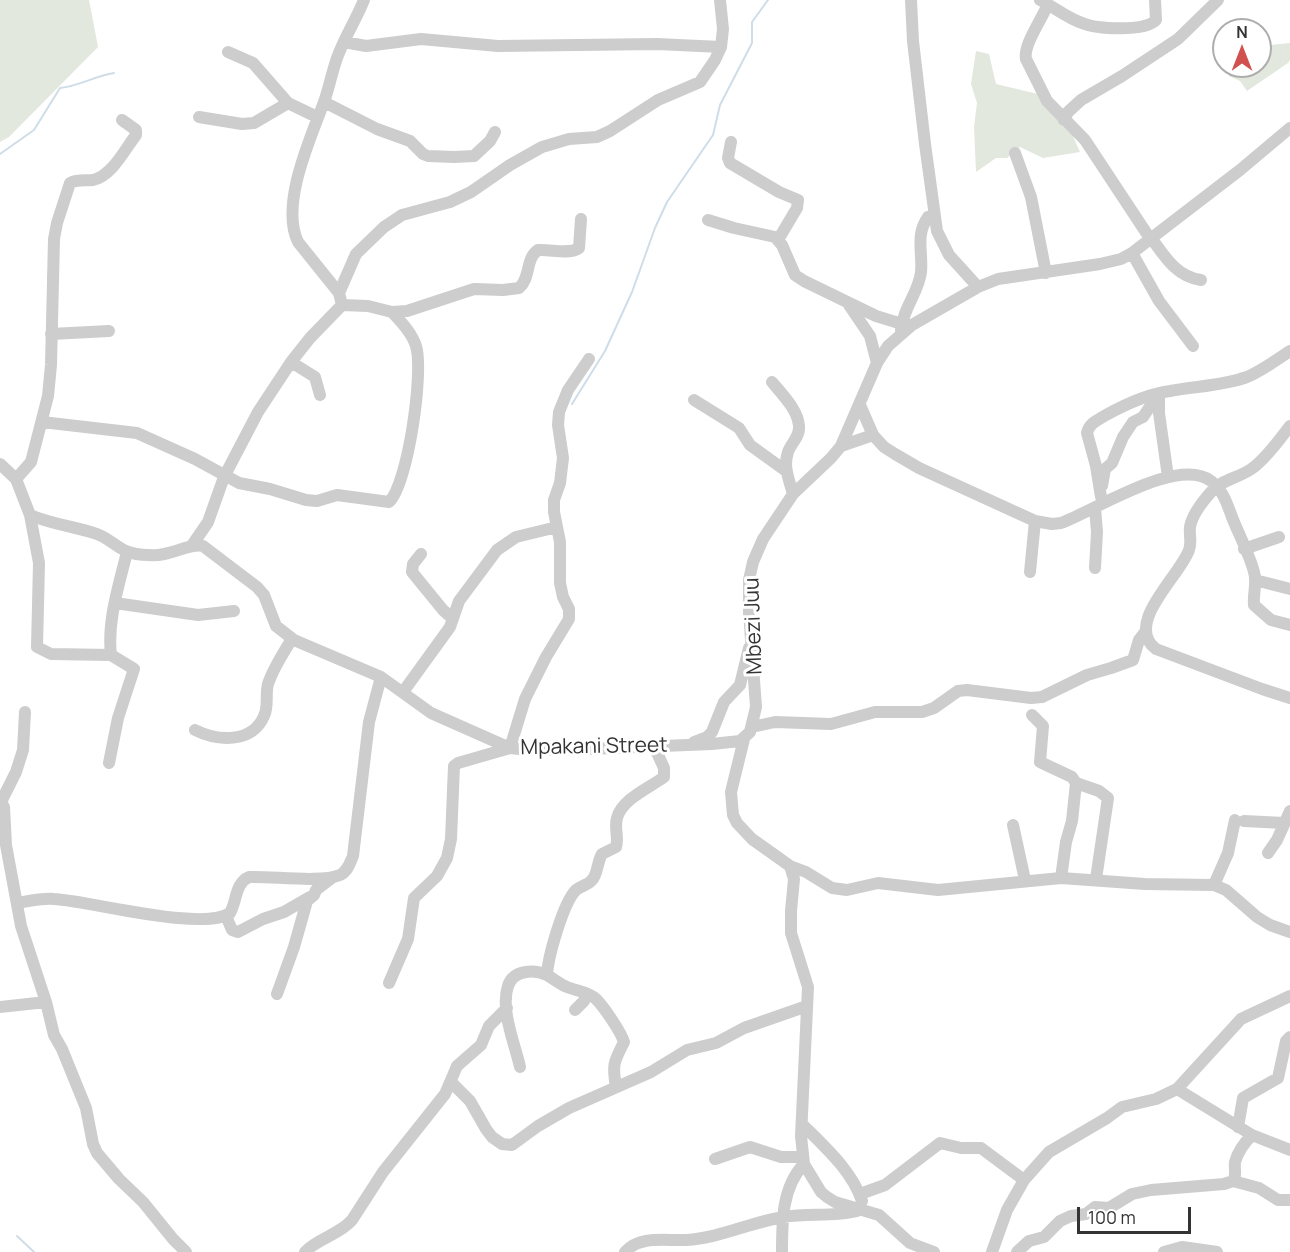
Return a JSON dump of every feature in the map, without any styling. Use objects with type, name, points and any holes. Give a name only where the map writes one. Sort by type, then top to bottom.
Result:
[{"type":"street","points":[[364,0],[344,42],[328,86],[293,200],[294,234],[340,301],[392,312],[406,311],[474,289],[519,288],[525,280],[532,254],[538,250],[577,251],[581,219]]},
{"type":"street","points":[[30,515],[96,533],[127,552],[158,556],[179,551],[193,544],[208,522],[224,477],[258,412],[291,362],[340,301],[356,254],[393,220],[402,215],[450,202],[471,192],[510,165],[542,147],[569,140],[597,137],[658,100],[700,82],[721,47],[723,29],[720,0]]},
{"type":"street","points":[[911,0],[913,41],[937,231],[948,255],[978,287]]},
{"type":"street","points":[[1155,0],[1156,20],[1153,24],[1123,29],[1082,23],[1044,2],[1039,25],[1028,42],[1025,57],[1047,101],[1085,140],[1174,268],[1187,276],[1201,280]]},
{"type":"street","points":[[1064,120],[1068,112],[1081,100],[1131,71],[1178,39],[1218,0]]},
{"type":"street","points":[[344,42],[366,45],[421,39],[498,46],[657,44],[721,47]]},
{"type":"street","points":[[228,52],[258,66],[288,103],[317,117]]},
{"type":"street","points":[[324,102],[377,129],[410,141],[423,154],[433,157],[474,156],[490,141],[495,132]]},
{"type":"street","points":[[199,117],[242,124],[254,123],[288,103]]},
{"type":"street","points":[[16,479],[31,462],[48,396],[51,365],[54,239],[57,223],[70,183],[76,180],[94,180],[106,173],[136,135],[136,130],[122,120]]},
{"type":"street","points":[[902,329],[978,287],[998,279],[1111,262],[1132,253],[1290,129]]},
{"type":"street","points":[[731,142],[730,163],[779,192],[798,200],[797,208],[778,240]]},
{"type":"street","points":[[1015,153],[1031,197],[1046,273]]},
{"type":"street","points":[[841,446],[877,363],[902,329],[921,271],[919,250],[922,229],[928,217],[934,215]]},
{"type":"street","points":[[708,220],[741,230],[770,235],[778,240],[795,275],[814,288],[902,329]]},
{"type":"street","points":[[1132,253],[1159,301],[1193,346]]},
{"type":"street","points":[[844,300],[860,318],[870,336],[877,363]]},
{"type":"street","points":[[42,422],[137,433],[195,459],[224,477],[239,483],[311,501],[337,495],[385,503],[392,500],[403,470],[417,401],[416,346],[407,330],[392,312]]},
{"type":"street","points":[[51,334],[109,331]]},
{"type":"street","points":[[1101,503],[1096,466],[1087,433],[1093,423],[1120,407],[1159,393],[1216,385],[1248,377],[1290,351]]},
{"type":"street","points":[[389,983],[408,939],[414,898],[437,876],[447,858],[451,839],[454,766],[510,748],[525,699],[546,657],[569,619],[569,609],[560,583],[560,542],[554,505],[563,458],[558,425],[559,412],[568,390],[589,359]]},
{"type":"street","points":[[291,362],[315,377],[320,395]]},
{"type":"street","points":[[772,382],[789,404],[800,427],[789,450],[786,471],[793,494]]},
{"type":"street","points":[[1159,393],[1159,414],[1168,477]]},
{"type":"street","points":[[1095,568],[1105,469],[1112,463],[1120,442],[1133,422],[1143,417],[1159,393]]},
{"type":"street","points":[[694,400],[739,428],[750,445],[786,471]]},
{"type":"street","points":[[860,405],[873,435],[884,447],[919,468],[1035,521],[1061,523],[1144,484],[1168,477],[1199,475],[1216,486],[1224,497],[1251,564],[1255,580],[1254,605],[1271,620],[1290,625]]},
{"type":"street","points":[[1290,426],[1254,468],[1216,486],[1206,499],[1191,523],[1190,549],[1151,610],[1146,623],[1150,644],[1156,649],[1290,698]]},
{"type":"street","points":[[841,446],[873,435]]},
{"type":"street","name":"Mbezi Juu","points":[[752,727],[756,696],[748,600],[753,562],[764,539],[793,494],[841,446]]},
{"type":"street","points":[[0,464],[16,479],[30,515],[39,563],[38,647],[51,654],[111,655],[134,669],[118,718],[109,763]]},
{"type":"street","points":[[1030,572],[1035,521]]},
{"type":"street","points":[[403,692],[450,627],[459,601],[490,557],[502,545],[516,537],[557,527]]},
{"type":"street","points":[[1244,549],[1279,537]]},
{"type":"street","name":"Mpakani Street","points":[[193,544],[203,546],[257,587],[264,595],[276,626],[292,639],[381,677],[431,713],[510,748],[561,750],[724,743],[744,739]]},
{"type":"street","points":[[111,655],[110,636],[115,603],[127,552]]},
{"type":"street","points":[[421,554],[413,564],[412,572],[453,619]]},
{"type":"street","points":[[1255,580],[1290,589]]},
{"type":"street","points":[[115,603],[198,615],[234,611]]},
{"type":"street","points":[[1146,631],[1139,640],[1133,660],[1087,675],[1042,697],[1031,698],[967,690],[958,691],[934,708],[922,712],[875,712],[831,724],[775,722],[752,727],[744,739],[731,792],[732,815],[752,839],[790,866],[839,890],[878,883],[938,891],[1061,878],[1145,884],[1214,885],[1226,890],[1257,917],[1270,925],[1290,932]]},
{"type":"street","points":[[688,745],[708,737],[724,702],[740,685],[751,636]]},
{"type":"street","points":[[195,730],[228,739],[248,733],[259,726],[266,711],[266,692],[269,683],[292,639]]},
{"type":"street","points":[[17,903],[55,899],[185,918],[213,919],[226,916],[233,907],[238,889],[244,879],[249,877],[333,877],[342,874],[353,856],[369,722],[381,677]]},
{"type":"street","points":[[25,712],[23,750],[16,772],[1,802],[4,807],[6,845],[21,926],[46,1002],[54,1035],[86,1108],[93,1144],[98,1153],[186,1252]]},
{"type":"street","points":[[1032,715],[1043,726],[1040,762],[1072,777],[1076,783],[1099,791],[1108,798],[1096,879]]},
{"type":"street","points":[[548,975],[549,958],[570,900],[577,890],[594,878],[602,854],[612,850],[617,844],[617,816],[623,807],[664,777],[664,768],[654,746]]},
{"type":"street","points":[[1061,878],[1066,842],[1072,821],[1076,783]]},
{"type":"street","points":[[1268,852],[1277,840],[1290,811]]},
{"type":"street","points":[[1214,885],[1239,821],[1284,823]]},
{"type":"street","points":[[1013,825],[1025,880]]},
{"type":"street","points":[[790,866],[794,879],[791,933],[808,982],[803,1161],[820,1192],[827,1197],[835,1202],[864,1209],[885,1219],[910,1244],[934,1252]]},
{"type":"street","points":[[277,994],[307,902],[316,890],[333,877]]},
{"type":"street","points":[[226,916],[232,930],[238,932],[263,919],[284,912],[314,895]]},
{"type":"street","points":[[520,1067],[510,1035],[507,988],[517,974],[528,972],[548,975],[561,984],[586,993],[597,1000],[623,1039],[624,1042],[617,1053],[614,1065],[616,1087]]},
{"type":"street","points":[[575,1010],[584,1001],[586,993]]},
{"type":"street","points":[[992,1252],[1008,1210],[1024,1180],[1049,1152],[1122,1107],[1156,1099],[1178,1089],[1241,1018],[1290,998]]},
{"type":"street","points":[[0,1007],[46,1002]]},
{"type":"street","points":[[450,1082],[470,1101],[492,1137],[507,1146],[512,1145],[569,1108],[651,1072],[687,1050],[716,1043],[744,1028],[807,1006]]},
{"type":"street","points":[[305,1252],[310,1246],[347,1226],[352,1220],[383,1172],[440,1102],[457,1066],[481,1045],[489,1026],[507,1008]]},
{"type":"street","points":[[1238,1127],[1243,1098],[1278,1078],[1286,1041],[1290,1037]]},
{"type":"street","points":[[1178,1089],[1251,1136],[1290,1150]]},
{"type":"street","points":[[803,1125],[840,1164],[860,1194],[864,1209]]},
{"type":"street","points":[[1233,1182],[1239,1152],[1251,1136]]},
{"type":"street","points":[[860,1194],[885,1185],[940,1143],[961,1148],[981,1148],[1024,1180]]},
{"type":"street","points":[[715,1159],[750,1147],[803,1161]]},
{"type":"street","points":[[782,1252],[783,1217],[791,1181],[803,1161]]},
{"type":"street","points":[[1017,1252],[1029,1241],[1044,1237],[1060,1221],[1071,1216],[1087,1214],[1091,1208],[1109,1208],[1132,1194],[1233,1182],[1259,1188],[1278,1200],[1290,1200]]},
{"type":"street","points":[[625,1252],[639,1242],[706,1237],[783,1217],[849,1213],[864,1209]]},
{"type":"street","points":[[1164,1252],[1182,1247],[1217,1252]]},
{"type":"shaded area","points":[[0,0],[89,0],[98,47],[9,137],[0,142]]},
{"type":"shaded area","points":[[1290,43],[1290,60],[1272,74],[1272,45]]},
{"type":"shaded area","points":[[976,51],[989,54],[996,84],[1038,94],[1071,132],[1080,152],[1043,158],[1020,147],[1007,158],[996,158],[976,172],[974,127],[977,103],[971,84]]},
{"type":"shaded area","points":[[1233,78],[1266,78],[1247,91],[1240,81]]},
{"type":"waterway","points":[[572,404],[605,351],[632,292],[667,202],[713,135],[720,105],[752,43],[752,22],[768,0]]},
{"type":"waterway","points":[[0,154],[34,130],[60,88],[114,73]]},
{"type":"waterway","points":[[17,1236],[34,1252]]}]
